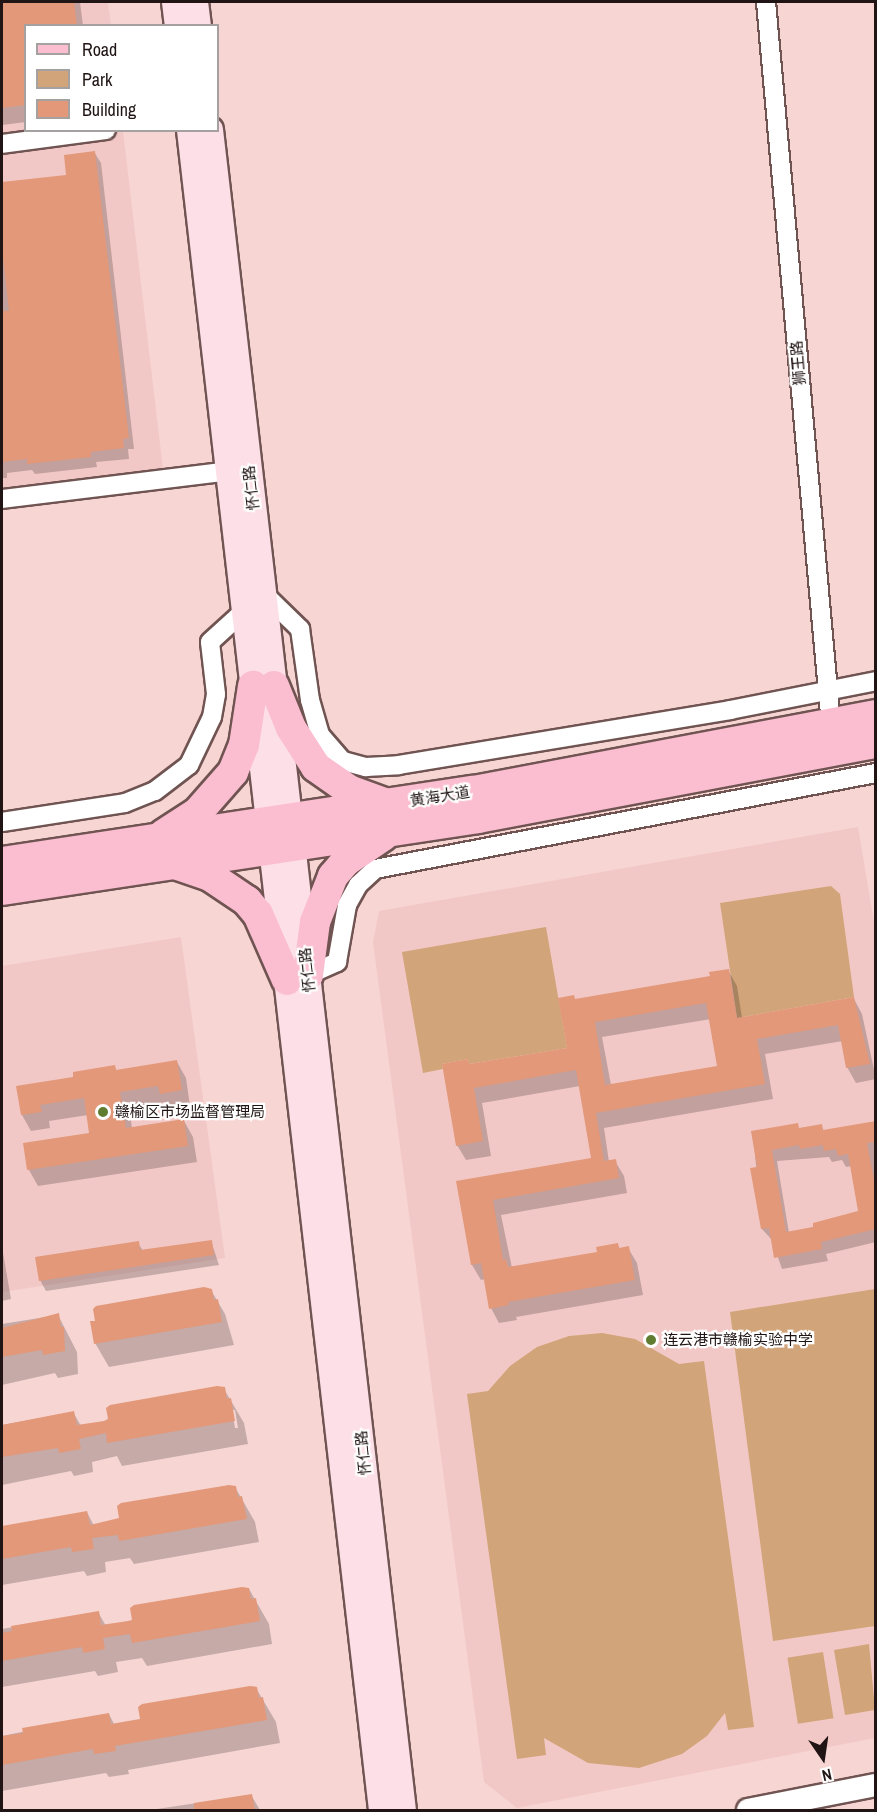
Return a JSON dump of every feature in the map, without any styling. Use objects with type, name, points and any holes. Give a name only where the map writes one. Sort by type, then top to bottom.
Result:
[{"type":"main road","points":[[175,2],[178,24]]},
{"type":"main road","points":[[195,2],[198,24]]},
{"type":"main road","name":"怀仁路","points":[[190,132],[245,610],[264,686]]},
{"type":"main road","name":"怀仁路","points":[[210,132],[263,593],[264,686],[297,978],[382,1810]]},
{"type":"main road","points":[[264,686],[316,767],[389,818],[333,876],[315,921],[297,978]]},
{"type":"main road","points":[[156,839],[198,812],[233,772],[264,686]]},
{"type":"main road","name":"黄海大道","points":[[389,818],[638,762],[876,715]]},
{"type":"main road","name":"黄海大道","points":[[2,862],[156,839],[281,834],[389,818],[623,793],[876,743]]},
{"type":"main road","name":"黄海大道","points":[[2,890],[176,864],[281,834]]},
{"type":"main road","points":[[176,864],[210,876],[247,901],[258,914],[297,978]]},
{"type":"main road","name":"怀仁路","points":[[297,978],[403,1810]]},
{"type":"street","name":"狮王路","points":[[766,2],[831,724]]},
{"type":"street","points":[[2,144],[91,132]]},
{"type":"street","points":[[2,499],[229,471]]},
{"type":"street","points":[[263,593],[300,629],[310,700],[320,735],[343,761],[366,767],[411,764],[876,681]]},
{"type":"street","points":[[2,822],[126,803],[155,791],[189,765],[212,717],[216,694],[210,642],[245,610]]},
{"type":"street","points":[[297,978],[337,962],[347,905],[358,885],[375,868],[876,773]]},
{"type":"street","points":[[748,1810],[876,1785]]},
{"type":"shaded area","points":[[2,2],[108,2],[111,24],[24,24],[24,132],[123,132],[163,469],[2,488]]},
{"type":"shaded area","name":"连云港市赣榆实验中学","points":[[858,827],[876,934],[875,1738],[517,1808],[484,1782],[373,942],[379,911]]},
{"type":"shaded area","name":"赣榆区市场监督管理局","points":[[181,937],[225,1258],[2,1292],[2,966]]},
{"type":"green space","points":[[831,886],[840,894],[854,997],[737,1018],[720,903]]},
{"type":"green space","points":[[546,927],[567,1048],[469,1064],[468,1059],[442,1064],[443,1069],[423,1073],[402,952]]},
{"type":"green space","points":[[875,1289],[875,1626],[773,1641],[730,1312]]},
{"type":"green space","points":[[602,1333],[635,1339],[679,1364],[704,1361],[754,1727],[728,1730],[725,1713],[707,1736],[682,1754],[639,1768],[588,1763],[544,1738],[546,1755],[517,1759],[467,1394],[488,1391],[510,1366],[537,1347],[569,1336]]},
{"type":"green space","points":[[869,1644],[875,1710],[845,1715],[834,1650]]},
{"type":"green space","points":[[823,1652],[833,1718],[798,1724],[787,1658]]},
{"type":"building","points":[[2,2],[74,2],[77,24],[24,24],[24,105],[2,108]]},
{"type":"building","points":[[95,151],[129,438],[123,439],[124,448],[91,452],[91,457],[27,464],[27,459],[2,462],[2,311],[9,311],[2,248],[2,182],[66,175],[64,155]]},
{"type":"building","points":[[729,969],[737,1018],[854,997],[870,1064],[846,1068],[838,1025],[757,1039],[765,1084],[596,1113],[604,1161],[616,1159],[619,1178],[493,1200],[503,1260],[506,1259],[508,1267],[597,1252],[596,1247],[618,1243],[619,1248],[629,1246],[635,1280],[508,1302],[509,1305],[489,1309],[481,1263],[471,1265],[456,1181],[591,1158],[576,1070],[474,1088],[483,1141],[456,1146],[442,1064],[468,1059],[469,1064],[567,1048],[558,998],[574,995],[575,999],[710,976],[709,972]],"holes":[[[706,1003],[717,1066],[605,1085],[595,1022]]]},
{"type":"building","points":[[177,1060],[182,1090],[160,1094],[158,1086],[120,1092],[126,1128],[184,1119],[188,1146],[27,1170],[23,1143],[89,1133],[84,1098],[40,1105],[42,1112],[21,1115],[16,1086],[73,1077],[73,1072],[115,1065],[116,1070]]},
{"type":"building","points":[[876,1121],[876,1142],[867,1143],[876,1191],[876,1229],[821,1242],[822,1249],[774,1258],[769,1228],[761,1229],[750,1168],[757,1167],[751,1131],[798,1123],[799,1128],[822,1124],[823,1130]],"holes":[[[799,1145],[800,1149],[823,1145],[824,1151],[836,1149],[838,1156],[848,1154],[858,1211],[813,1223],[813,1227],[786,1232],[772,1150]]]},
{"type":"building","points":[[212,1240],[214,1255],[39,1281],[35,1257],[139,1241],[140,1250]]},
{"type":"building","points":[[204,1287],[212,1289],[214,1300],[218,1299],[222,1322],[94,1344],[90,1321],[95,1321],[93,1309],[96,1306]]},
{"type":"building","points":[[59,1313],[61,1327],[64,1327],[65,1351],[43,1355],[42,1350],[2,1357],[2,1328]]},
{"type":"building","points":[[217,1386],[225,1387],[227,1399],[231,1398],[235,1421],[107,1443],[106,1433],[79,1439],[81,1449],[59,1453],[58,1448],[2,1457],[2,1425],[74,1411],[77,1425],[104,1421],[108,1419],[106,1408],[110,1405]]},
{"type":"building","points":[[229,1485],[236,1486],[238,1497],[242,1496],[247,1519],[119,1541],[118,1535],[92,1538],[94,1549],[72,1552],[71,1547],[2,1559],[2,1526],[87,1511],[90,1525],[119,1518],[117,1506],[121,1503]]},
{"type":"building","points":[[242,1587],[249,1588],[251,1599],[256,1598],[260,1621],[132,1643],[130,1634],[103,1638],[105,1649],[83,1653],[82,1647],[2,1661],[2,1633],[12,1631],[11,1626],[99,1611],[101,1625],[128,1621],[132,1620],[130,1608],[134,1605]]},
{"type":"building","points":[[250,1686],[257,1687],[259,1698],[263,1697],[267,1720],[115,1746],[116,1751],[94,1754],[93,1749],[2,1765],[2,1736],[23,1733],[22,1728],[109,1713],[111,1724],[140,1719],[138,1707],[142,1704]]},
{"type":"building","points":[[252,1794],[255,1810],[194,1810],[194,1803]]},
{"type":"place","name":"赣榆区市场监督管理局","points":[[103,1112]]},
{"type":"place","name":"连云港市赣榆实验中学","points":[[651,1340]]}]
